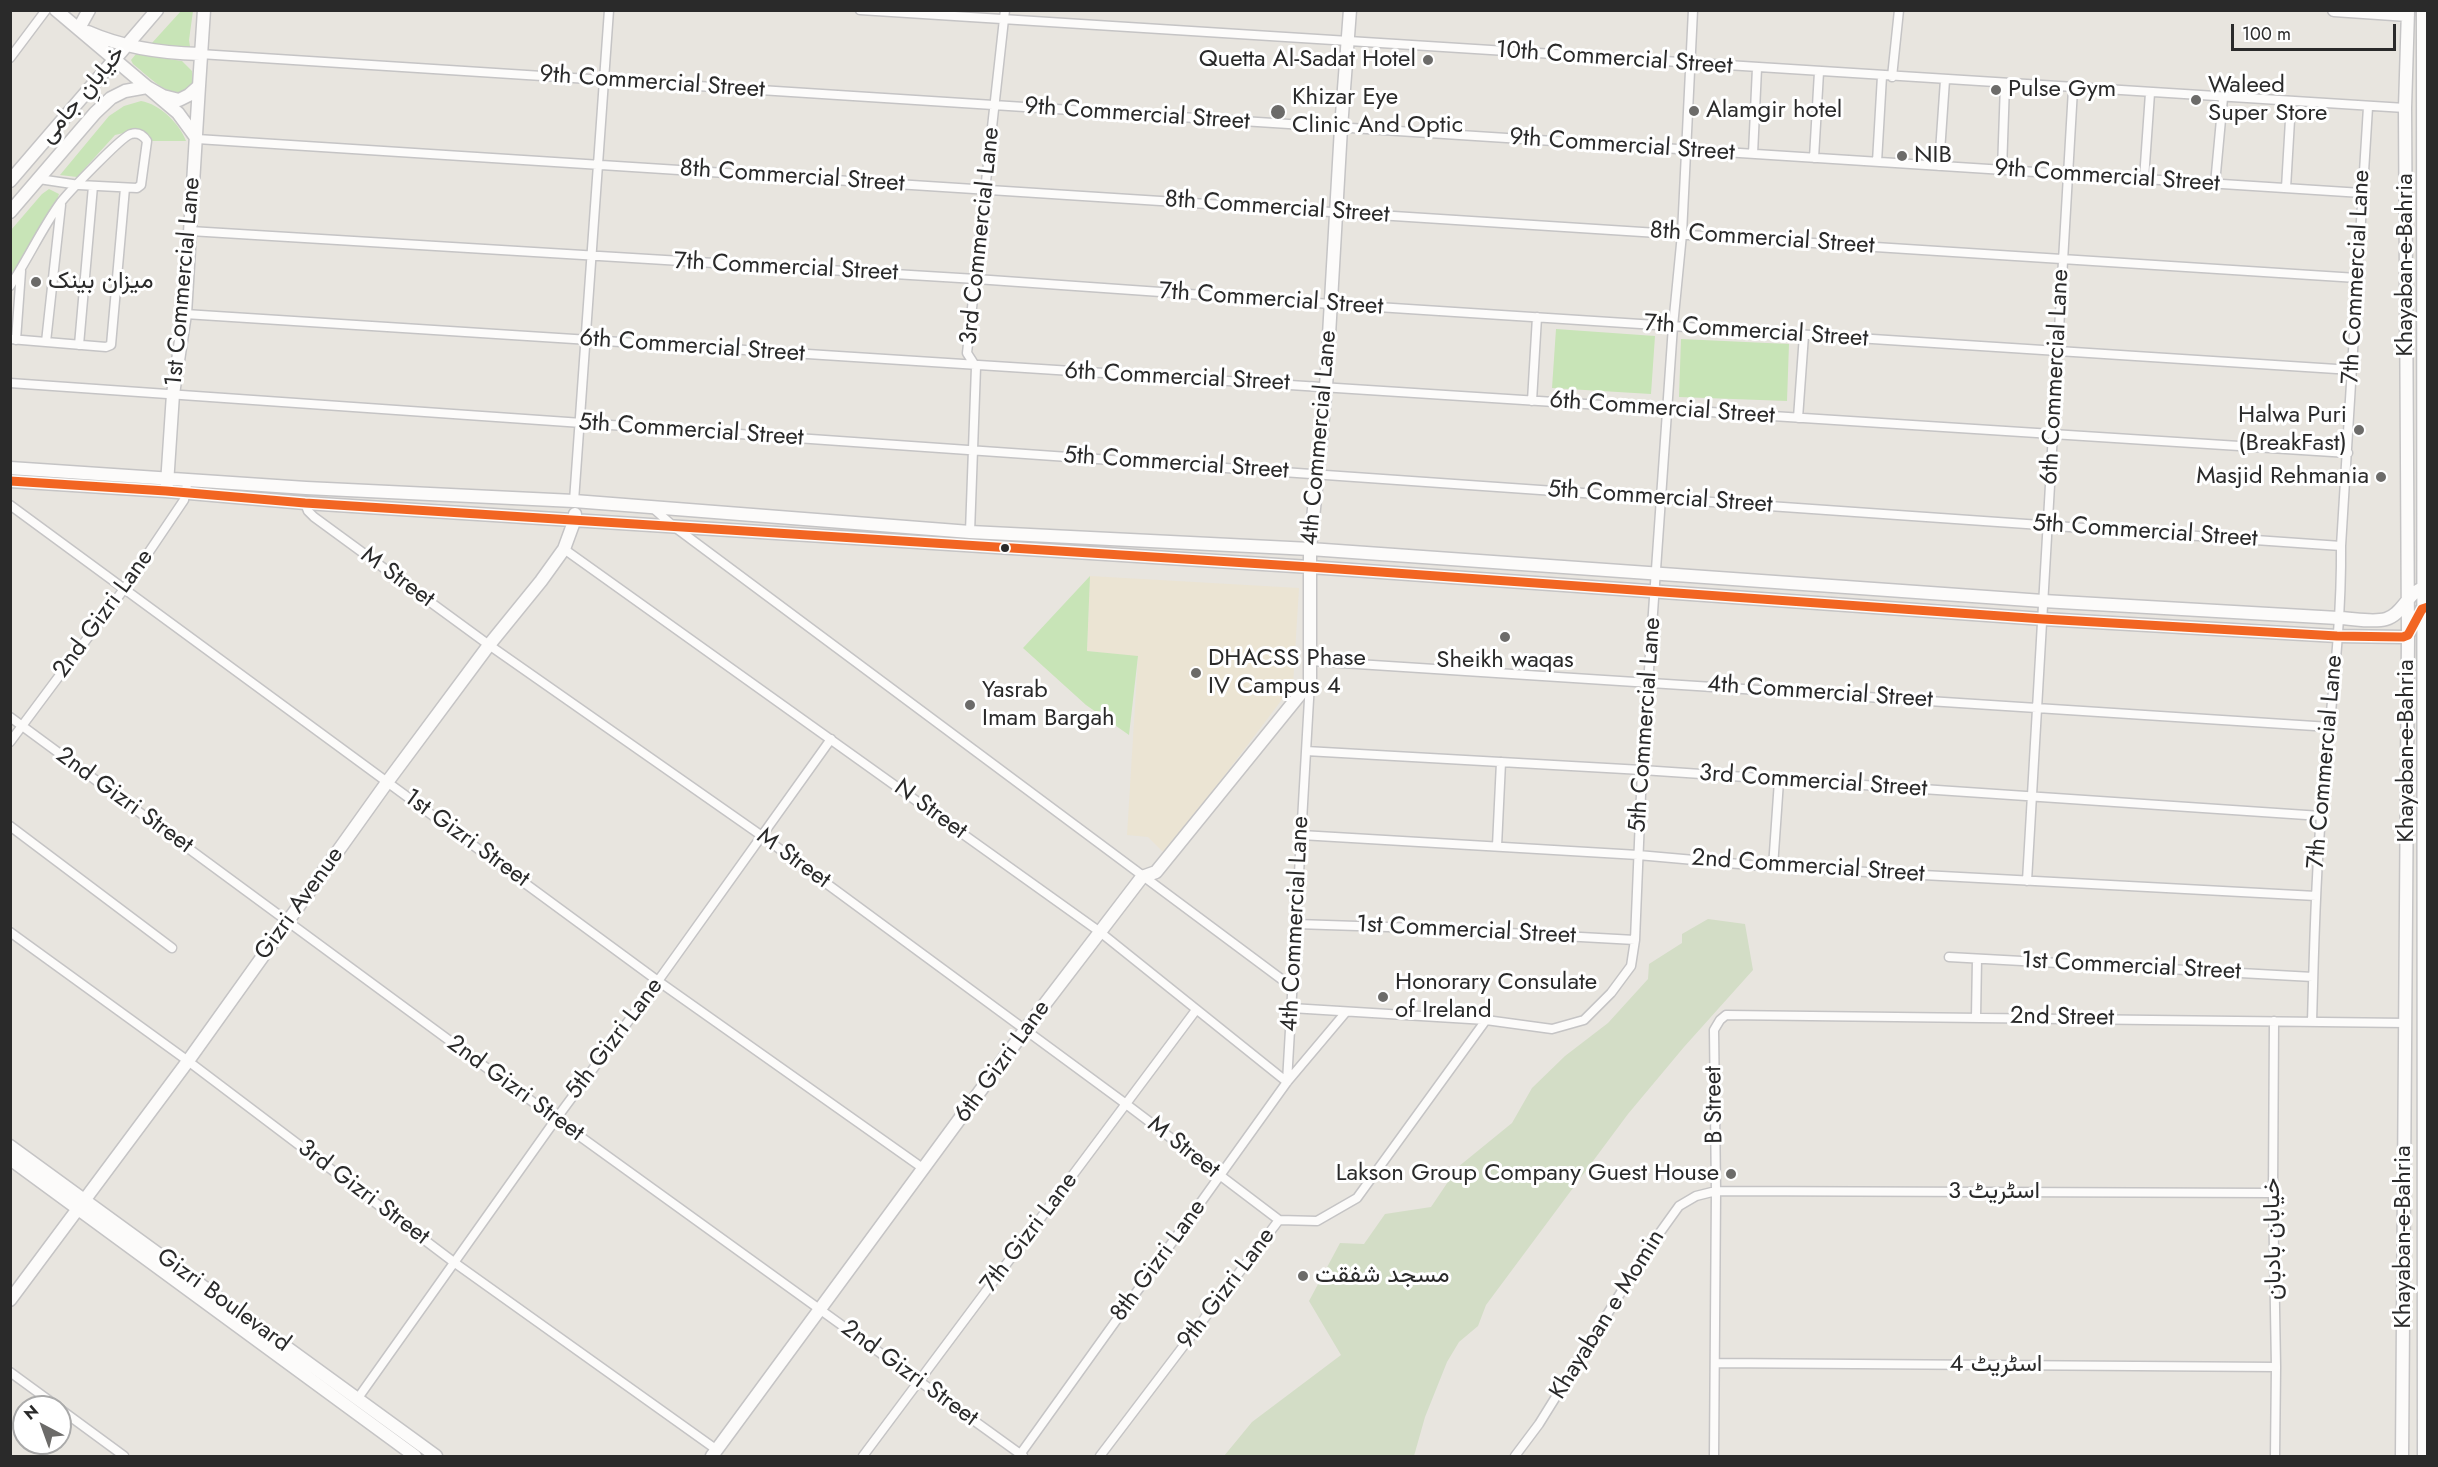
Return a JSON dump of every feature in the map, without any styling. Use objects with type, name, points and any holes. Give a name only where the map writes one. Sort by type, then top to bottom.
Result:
[{"type":"main road","points":[[56,10],[178,113],[197,139]]},
{"type":"main road","points":[[79,28],[89,10]]},
{"type":"main road","name":"خیابانِ جامی","points":[[10,181],[157,10]]},
{"type":"main road","points":[[199,86],[204,10]]},
{"type":"main road","name":"4th Commercial Lane","points":[[1310,682],[1310,549],[1326,387],[1350,10]]},
{"type":"main road","points":[[2334,10],[2408,13]]},
{"type":"main road","name":"Khayaban-e-Bahria","points":[[2423,10],[2426,607],[2424,1456]]},
{"type":"main road","name":"Khayaban-e-Bahria","points":[[2402,1456],[2408,635],[2405,108],[2408,13]]},
{"type":"main road","points":[[79,28],[125,46],[201,54]]},
{"type":"main road","name":"خیابانِ جامی","points":[[10,212],[95,113],[111,98],[125,91],[147,87],[163,96],[179,100],[199,86]]},
{"type":"main road","name":"1st Commercial Lane","points":[[166,491],[173,394],[185,314],[199,86]]},
{"type":"main road","points":[[10,468],[306,488],[574,501],[969,532],[1310,549],[2043,602],[2338,618],[2386,619],[2398,612],[2407,601],[2425,588]]},
{"type":"main road","points":[[10,481],[185,492],[305,503],[1310,567],[2043,619],[2337,636],[2401,638],[2408,635],[2426,607]]},
{"type":"main road","name":"Gizri Avenue","points":[[10,1300],[188,1061],[388,781],[564,549],[575,519],[574,501]]},
{"type":"main road","name":"6th Gizri Lane","points":[[715,1453],[1025,1030],[1142,876],[1156,872],[1310,682]]},
{"type":"main road","points":[[2407,820],[2424,819]]},
{"type":"main road","name":"Gizri Boulevard","points":[[10,1146],[81,1205],[415,1456]]},
{"type":"main road","name":"Gizri Boulevard","points":[[10,1159],[81,1205],[358,1398],[436,1456]]},
{"type":"street","points":[[10,58],[46,10]]},
{"type":"street","points":[[574,501],[609,10]]},
{"type":"street","name":"10th Commercial Street","points":[[860,10],[1005,15],[1347,42],[2368,108],[2405,108]]},
{"type":"street","name":"5th Commercial Lane","points":[[1291,1008],[1486,1020],[1552,1029],[1584,1020],[1611,993],[1632,966],[1654,573],[1682,234],[1693,10]]},
{"type":"street","points":[[1892,77],[1899,10]]},
{"type":"street","name":"3rd Commercial Lane","points":[[969,532],[976,367],[967,353],[1005,15]]},
{"type":"street","name":"9th Commercial Street","points":[[201,54],[2362,193]]},
{"type":"street","points":[[1753,154],[1757,68]]},
{"type":"street","points":[[1814,158],[1819,72]]},
{"type":"street","points":[[1877,162],[1882,76]]},
{"type":"street","points":[[1939,166],[1945,80]]},
{"type":"street","points":[[2002,170],[2005,84]]},
{"type":"street","name":"6th Commercial Lane","points":[[2027,881],[2073,88]]},
{"type":"street","points":[[2144,179],[2150,93]]},
{"type":"street","points":[[2215,184],[2223,98]]},
{"type":"street","points":[[2286,188],[2291,103]]},
{"type":"street","name":"7th Commercial Lane","points":[[2312,1022],[2316,896],[2337,636],[2368,108]]},
{"type":"street","points":[[10,286],[62,202],[79,185],[124,137],[131,134],[141,135],[147,141],[141,185],[137,188],[79,185],[39,179]]},
{"type":"street","name":"8th Commercial Street","points":[[197,139],[2357,278]]},
{"type":"street","points":[[79,345],[93,186]]},
{"type":"street","points":[[21,270],[13,339],[79,345],[111,345],[125,188]]},
{"type":"street","points":[[46,342],[62,202]]},
{"type":"street","name":"7th Commercial Street","points":[[190,231],[976,279],[2352,370]]},
{"type":"street","name":"6th Commercial Street","points":[[185,314],[976,367],[1326,387],[2348,453]]},
{"type":"street","points":[[1532,401],[1537,317]]},
{"type":"street","points":[[1798,418],[1804,335]]},
{"type":"street","name":"5th Commercial Street","points":[[10,383],[2341,546]]},
{"type":"street","name":"2nd Gizri Lane","points":[[10,742],[124,589],[183,501],[188,479]]},
{"type":"street","name":"M Street","points":[[305,503],[308,511],[314,517],[489,645],[762,836],[1126,1104],[1279,1220]]},
{"type":"street","name":"1st Gizri Street","points":[[10,505],[658,981],[924,1169]]},
{"type":"street","points":[[654,509],[672,525],[1292,987]]},
{"type":"street","name":"N Street","points":[[564,549],[1100,932],[1287,1082]]},
{"type":"street","name":"4th Commercial Street","points":[[1311,661],[2330,727]]},
{"type":"street","name":"4th Commercial Lane","points":[[1287,1082],[1310,682]]},
{"type":"street","name":"2nd Gizri Street","points":[[10,717],[555,1119],[1021,1456]]},
{"type":"street","name":"5th Gizri Lane","points":[[358,1398],[555,1119],[658,981],[831,739]]},
{"type":"street","name":"3rd Commercial Street","points":[[1306,751],[1642,770],[2321,816]]},
{"type":"street","points":[[1497,846],[1501,762]]},
{"type":"street","points":[[1773,867],[1779,781]]},
{"type":"street","points":[[10,826],[172,948]]},
{"type":"street","name":"2nd Commercial Street","points":[[1301,835],[1638,855],[1773,867],[2316,896]]},
{"type":"street","name":"1st Commercial Street","points":[[1296,924],[1635,940]]},
{"type":"street","name":"3rd Gizri Street","points":[[10,932],[188,1061],[455,1263],[715,1453]]},
{"type":"street","name":"1st Commercial Street","points":[[1949,957],[2313,977]]},
{"type":"street","points":[[1976,1017],[1977,959]]},
{"type":"street","name":"7th Gizri Lane","points":[[863,1456],[1196,1010]]},
{"type":"street","name":"8th Gizri Lane","points":[[1021,1456],[1287,1082],[1346,1012]]},
{"type":"street","name":"2nd Street","points":[[1720,1020],[1726,1015],[1734,1014],[2406,1023]]},
{"type":"street","name":"9th Gizri Lane","points":[[1100,1456],[1279,1220],[1317,1221],[1357,1198],[1486,1020]]},
{"type":"street","name":"B Street","points":[[1715,1363],[1714,1030],[1720,1020]]},
{"type":"street","name":"خیابان بادبان","points":[[2274,1021],[2272,1193],[2277,1367],[2275,1456]]},
{"type":"street","name":"اسٹریٹ 3","points":[[1716,1191],[2272,1193]]},
{"type":"street","name":"Khayaban e Momin","points":[[1515,1456],[1539,1424],[1646,1252],[1679,1206],[1696,1196],[1716,1191]]},
{"type":"street","points":[[1714,1456],[1715,1363]]},
{"type":"street","name":"اسٹریٹ 4","points":[[1715,1363],[2277,1367]]},
{"type":"street","points":[[10,1371],[42,1395]]},
{"type":"street","points":[[72,1418],[124,1456]]},
{"type":"shaded area","points":[[1090,576],[1299,588],[1293,685],[1165,854],[1148,837],[1127,835],[1138,657],[1087,651]]},
{"type":"green space","points":[[181,11],[193,11],[189,40],[191,53],[151,44]]},
{"type":"green space","points":[[136,54],[182,61],[192,71],[193,83],[186,90],[178,92],[163,87],[133,64],[131,60]]},
{"type":"green space","points":[[141,101],[162,110],[179,128],[186,141],[152,141],[147,135],[128,132],[115,135],[77,177],[60,175],[109,116],[124,106]]},
{"type":"green space","points":[[49,189],[59,194],[56,203],[11,278],[11,230]]},
{"type":"green space","points":[[1556,329],[1655,336],[1651,394],[1552,388]]},
{"type":"green space","points":[[1681,339],[1789,344],[1787,401],[1679,397]]},
{"type":"green space","points":[[1090,576],[1087,651],[1138,656],[1129,735],[1086,705],[1023,648]]},
{"type":"green space","points":[[1708,919],[1745,924],[1753,970],[1628,1114],[1486,1305],[1478,1326],[1459,1342],[1447,1362],[1425,1417],[1414,1456],[1224,1456],[1252,1422],[1341,1355],[1309,1301],[1340,1243],[1364,1244],[1385,1214],[1431,1207],[1458,1167],[1512,1123],[1532,1088],[1565,1056],[1608,1023],[1648,979],[1649,964],[1682,943],[1682,934]]},
{"type":"transit line","points":[[10,481],[305,503],[1310,567],[2043,619],[2337,636],[2403,637],[2408,635],[2422,609],[2428,607]]},
{"type":"place","name":"Quetta Al-Sadat Hotel","points":[[1428,60]]},
{"type":"place","name":"Pulse Gym","points":[[1996,90]]},
{"type":"place","name":"Waleed Super Store","points":[[2196,100]]},
{"type":"place","name":"Alamgir hotel","points":[[1694,111]]},
{"type":"place","name":"Khizar Eye Clinic And Optic","points":[[1278,112]]},
{"type":"place","name":"NIB","points":[[1902,156]]},
{"type":"place","name":"میزان بینک","points":[[36,282]]},
{"type":"place","name":"Halwa Puri (BreakFast)","points":[[2359,430]]},
{"type":"place","name":"Masjid Rehmania","points":[[2381,477]]},
{"type":"place","name":"Sheikh waqas","points":[[1505,637]]},
{"type":"place","name":"DHACSS Phase IV Campus 4","points":[[1196,673]]},
{"type":"place","name":"Yasrab Imam Bargah","points":[[970,705]]},
{"type":"place","name":"Honorary Consulate of Ireland","points":[[1383,997]]},
{"type":"place","name":"Lakson Group Company Guest House","points":[[1731,1174]]},
{"type":"place","name":"مسجد شفقت","points":[[1303,1276]]}]
